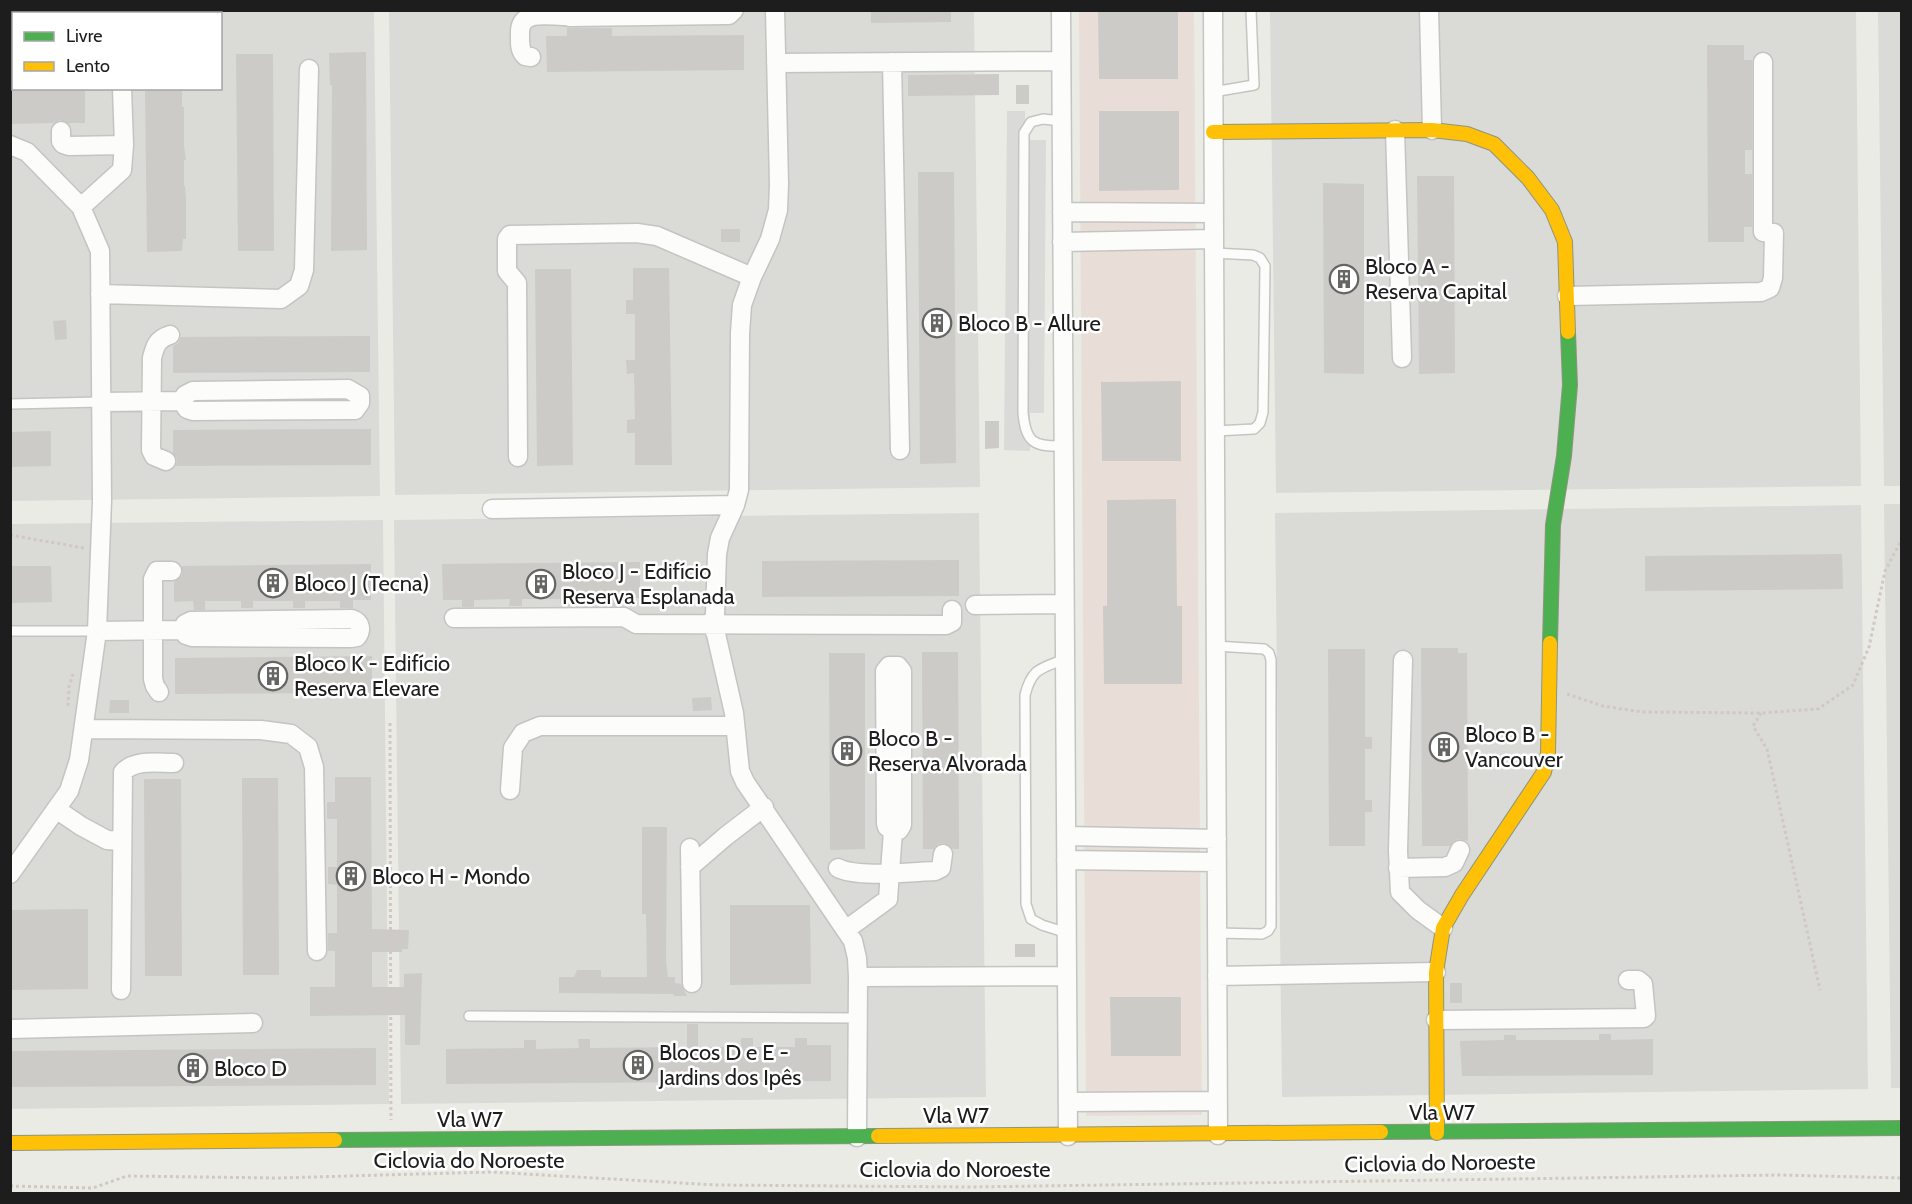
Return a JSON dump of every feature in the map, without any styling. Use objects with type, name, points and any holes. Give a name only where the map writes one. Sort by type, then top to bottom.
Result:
[{"type":"main road","points":[[1213,132],[1432,130],[1467,134],[1494,144],[1528,178],[1552,210],[1565,242],[1570,384],[1564,456],[1553,525],[1548,753],[1544,772],[1462,895],[1443,928],[1436,972],[1437,1133]]},
{"type":"main road","name":"Vla W7","points":[[10,1143],[1902,1128]]},
{"type":"street","points":[[531,57],[525,56],[520,51],[519,30],[523,20],[528,16],[563,13],[726,15],[734,10]]},
{"type":"street","points":[[775,10],[778,210],[770,239],[742,305],[739,490],[735,505],[720,538],[717,554],[715,614],[712,625],[716,634],[735,726],[740,771],[745,782],[853,941],[858,977],[856,1137]]},
{"type":"street","points":[[1061,10],[1068,1136]]},
{"type":"street","points":[[1213,10],[1218,1135]]},
{"type":"street","points":[[1429,10],[1432,130]]},
{"type":"street","points":[[776,63],[1061,61]]},
{"type":"street","points":[[892,62],[900,450]]},
{"type":"street","points":[[1567,296],[1761,292],[1770,288],[1773,278],[1774,233],[1763,232],[1763,62]]},
{"type":"street","points":[[100,294],[281,299],[299,286],[304,270],[309,69]]},
{"type":"street","points":[[81,207],[122,170],[124,145],[122,90]]},
{"type":"street","points":[[1395,130],[1402,358]]},
{"type":"street","points":[[61,131],[61,141],[69,146],[124,145]]},
{"type":"street","points":[[10,145],[27,152],[81,207],[100,251],[102,501],[97,631],[80,760],[69,791],[10,874]]},
{"type":"street","points":[[1062,212],[1214,213]]},
{"type":"street","points":[[518,457],[517,283],[507,270],[507,239],[510,235],[637,233],[657,236],[752,277]]},
{"type":"street","points":[[1062,242],[1214,246]]},
{"type":"street","points":[[166,461],[154,456],[151,450],[152,358],[155,345],[161,337],[170,335]]},
{"type":"street","points":[[348,389],[360,396],[357,409],[345,411],[193,411],[185,407],[182,401],[185,395],[193,391],[348,389]]},
{"type":"street","points":[[101,402],[182,401]]},
{"type":"street","points":[[492,509],[735,505]]},
{"type":"street","points":[[159,692],[153,679],[154,574],[162,570],[172,570]]},
{"type":"street","points":[[975,605],[1065,604]]},
{"type":"street","points":[[454,618],[624,617],[636,624],[946,626],[952,622],[952,610]]},
{"type":"street","points":[[352,619],[358,622],[360,627],[357,637],[351,638],[192,637],[186,635],[184,630],[185,624],[191,621],[352,619]]},
{"type":"street","points":[[97,631],[184,630]]},
{"type":"street","points":[[1403,660],[1398,868],[1400,892],[1418,910],[1443,928]]},
{"type":"street","points":[[889,666],[898,666],[902,671],[902,825],[899,830],[893,831],[887,827],[886,823],[885,672],[889,666]]},
{"type":"street","points":[[510,790],[513,748],[523,733],[540,726],[735,726]]},
{"type":"street","points":[[84,729],[261,730],[291,734],[308,747],[314,767],[317,951]]},
{"type":"street","points":[[121,990],[123,772],[129,766],[141,764],[174,764]]},
{"type":"street","points":[[690,867],[764,807]]},
{"type":"street","points":[[56,808],[81,826],[107,840],[122,841]]},
{"type":"street","points":[[847,929],[888,899],[893,831]]},
{"type":"street","points":[[1066,837],[1217,839]]},
{"type":"street","points":[[690,848],[692,983]]},
{"type":"street","points":[[1398,868],[1445,867],[1454,863],[1460,850]]},
{"type":"street","points":[[838,867],[844,871],[859,874],[935,871],[941,868],[943,854]]},
{"type":"street","points":[[1066,860],[1217,862]]},
{"type":"street","points":[[1218,976],[1436,972]]},
{"type":"street","points":[[858,977],[1067,976]]},
{"type":"street","points":[[1436,1020],[1644,1018],[1646,1016],[1643,984],[1638,980],[1628,980]]},
{"type":"street","points":[[10,1029],[253,1023]]},
{"type":"street","points":[[1068,1102],[1218,1101]]},
{"type":"lane","points":[[1213,92],[1254,85],[1251,10]]},
{"type":"lane","points":[[1062,121],[1042,119],[1031,122],[1024,133],[1023,413],[1028,437],[1036,444],[1047,447],[1064,446]]},
{"type":"lane","points":[[1214,246],[1253,255],[1260,258],[1264,266],[1263,412],[1260,423],[1254,429],[1215,431]]},
{"type":"lane","points":[[10,404],[101,402]]},
{"type":"lane","points":[[10,631],[97,631]]},
{"type":"lane","points":[[1216,646],[1264,649],[1269,653],[1271,660],[1271,926],[1262,934],[1217,933]]},
{"type":"lane","points":[[1065,659],[1038,669],[1029,680],[1026,695],[1026,904],[1031,919],[1041,925],[1067,933]]},
{"type":"lane","points":[[469,1016],[857,1018]]},
{"type":"path","points":[[10,535],[80,547],[89,551]]},
{"type":"path","points":[[1549,687],[1603,706],[1632,711],[1761,713],[1818,709],[1853,685],[1869,647],[1885,571],[1902,539]]},
{"type":"path","points":[[68,713],[69,687],[76,667]]},
{"type":"path","points":[[1761,713],[1753,726],[1767,748],[1820,990]]},
{"type":"path","points":[[390,723],[391,1141]]},
{"type":"path","name":"Ciclovia do Noroeste","points":[[10,1186],[93,1188],[127,1176],[277,1178],[491,1172],[716,1185],[971,1187],[1780,1174],[1902,1178]]},
{"type":"shaded area","points":[[10,11],[374,11],[380,496],[11,501]]},
{"type":"shaded area","points":[[389,11],[974,11],[980,487],[395,495]]},
{"type":"shaded area","points":[[1079,11],[1194,11],[1202,1115],[1086,1116]]},
{"type":"shaded area","points":[[1270,11],[1856,11],[1861,486],[1276,493]]},
{"type":"shaded area","points":[[1878,11],[1902,11],[1901,486],[1884,486]]},
{"type":"shaded area","points":[[1007,111],[1025,111],[1025,140],[1046,140],[1044,413],[1030,413],[1030,451],[1004,450]]},
{"type":"shaded area","points":[[1884,504],[1902,504],[1901,1088],[1891,1088]]},
{"type":"shaded area","points":[[1861,505],[1868,1089],[1282,1097],[1275,513]]},
{"type":"shaded area","points":[[979,513],[986,1097],[401,1104],[394,520]]},
{"type":"shaded area","points":[[383,520],[389,1104],[11,1109],[10,524]]},
{"type":"building","points":[[871,10],[951,10],[951,22],[871,23]]},
{"type":"building","points":[[1098,10],[1178,10],[1178,79],[1099,79]]},
{"type":"building","points":[[567,28],[612,28],[612,36],[744,35],[744,70],[547,72],[546,36],[567,36]]},
{"type":"building","points":[[1707,45],[1744,45],[1744,60],[1752,60],[1752,150],[1745,150],[1745,174],[1752,174],[1752,227],[1744,227],[1744,242],[1708,242]]},
{"type":"building","points":[[366,52],[367,250],[331,251],[332,85],[330,85],[329,53]]},
{"type":"building","points":[[236,54],[273,54],[274,251],[238,251]]},
{"type":"building","points":[[999,74],[999,95],[908,96],[908,75]]},
{"type":"building","points":[[1016,85],[1029,85],[1029,104],[1016,104]]},
{"type":"building","points":[[10,88],[12,90],[85,90],[85,123],[68,123],[60,120],[53,123],[10,124]]},
{"type":"building","points":[[145,90],[182,90],[186,160],[184,160],[184,186],[186,239],[183,239],[182,251],[147,252]]},
{"type":"building","points":[[1099,111],[1179,111],[1179,190],[1099,191]]},
{"type":"building","name":"Bloco B - Allure","points":[[918,172],[954,172],[956,463],[920,464]]},
{"type":"building","points":[[1417,176],[1454,176],[1455,373],[1419,374]]},
{"type":"building","name":"Bloco A - Reserva Capital","points":[[1323,183],[1364,184],[1364,374],[1324,373]]},
{"type":"building","points":[[721,229],[740,229],[740,242],[721,242]]},
{"type":"building","points":[[633,268],[669,268],[672,465],[635,465],[635,433],[627,433],[627,420],[635,419],[634,373],[627,374],[626,360],[635,360],[635,314],[626,314],[626,300],[633,300]]},
{"type":"building","points":[[535,269],[571,269],[573,465],[537,466]]},
{"type":"building","points":[[66,320],[67,339],[55,340],[53,321]]},
{"type":"building","points":[[370,336],[370,372],[173,373],[173,346],[181,337]]},
{"type":"building","points":[[1181,381],[1181,461],[1102,461],[1101,382]]},
{"type":"building","points":[[985,421],[999,421],[999,448],[985,449]]},
{"type":"building","points":[[371,429],[371,465],[176,466],[177,459],[173,453],[173,430]]},
{"type":"building","points":[[51,431],[51,466],[10,467],[10,432]]},
{"type":"building","points":[[1176,499],[1177,606],[1182,606],[1182,684],[1104,684],[1103,606],[1107,606],[1107,500]]},
{"type":"building","points":[[1842,554],[1843,589],[1645,591],[1645,556]]},
{"type":"building","points":[[959,560],[959,596],[762,597],[762,561]]},
{"type":"building","name":"Bloco J - Edifício Reserva Esplanada","points":[[640,562],[640,598],[620,598],[620,605],[608,606],[608,598],[573,599],[573,606],[561,606],[560,599],[522,599],[522,606],[509,606],[510,599],[474,600],[474,607],[462,607],[462,600],[443,600],[442,564]]},
{"type":"building","name":"Bloco J (Tecna)","points":[[371,564],[371,600],[353,600],[353,608],[340,608],[340,601],[305,601],[305,608],[293,608],[293,601],[253,601],[253,608],[241,608],[241,601],[205,601],[205,610],[194,610],[193,601],[174,602],[174,582],[182,576],[182,566]]},
{"type":"building","points":[[10,566],[51,566],[52,602],[10,603]]},
{"type":"building","name":"Bloco B - Vancouver","points":[[1421,648],[1458,648],[1458,653],[1467,653],[1468,841],[1458,839],[1450,846],[1422,846]]},
{"type":"building","points":[[1328,649],[1365,649],[1365,737],[1372,737],[1372,749],[1365,749],[1365,800],[1372,800],[1372,812],[1365,812],[1365,846],[1329,846]]},
{"type":"building","points":[[922,652],[958,652],[959,849],[953,849],[944,843],[938,844],[933,849],[923,849]]},
{"type":"building","name":"Bloco B - Reserva Alvorada","points":[[829,653],[865,653],[865,849],[830,850]]},
{"type":"building","name":"Bloco K - Edifício Reserva Elevare","points":[[372,656],[372,693],[175,694],[175,658]]},
{"type":"building","points":[[711,697],[712,710],[693,711],[692,698]]},
{"type":"building","points":[[110,700],[129,700],[129,713],[109,713]]},
{"type":"building","points":[[335,777],[371,777],[372,929],[409,930],[408,949],[402,949],[402,952],[372,952],[372,987],[404,987],[404,974],[422,973],[420,1045],[405,1045],[405,1015],[310,1016],[310,987],[335,987],[335,951],[328,951],[328,933],[337,933],[337,885],[328,884],[328,867],[337,867],[337,819],[327,819],[327,802],[335,802]]},
{"type":"building","points":[[242,778],[278,778],[279,975],[243,975]]},
{"type":"building","points":[[144,779],[181,779],[182,976],[145,976]]},
{"type":"building","points":[[642,827],[667,827],[666,962],[668,977],[675,977],[675,983],[681,984],[687,996],[559,993],[559,977],[574,977],[577,970],[601,970],[601,977],[647,977],[646,914],[642,914]]},
{"type":"building","points":[[730,905],[810,905],[811,984],[730,985]]},
{"type":"building","points":[[88,909],[88,989],[10,990],[10,910]]},
{"type":"building","points":[[1015,944],[1035,944],[1035,957],[1015,957]]},
{"type":"building","points":[[1450,983],[1462,983],[1462,1003],[1450,1003]]},
{"type":"building","points":[[1110,997],[1181,997],[1181,1056],[1111,1056]]},
{"type":"building","name":"Blocos D e E - Jardins dos Ipês","points":[[687,1024],[698,1024],[698,1047],[741,1047],[741,1038],[753,1038],[753,1047],[795,1047],[795,1038],[807,1038],[807,1045],[831,1045],[831,1081],[446,1084],[446,1049],[524,1048],[524,1040],[536,1040],[536,1049],[579,1048],[578,1039],[590,1039],[590,1048],[687,1047]]},
{"type":"building","points":[[1599,1034],[1611,1034],[1611,1040],[1653,1039],[1653,1075],[1462,1076],[1460,1041],[1504,1040],[1504,1035],[1516,1035],[1516,1040],[1599,1040]]},
{"type":"building","name":"Bloco D","points":[[376,1048],[376,1085],[10,1087],[10,1051]]},
{"type":"traffic: fast","points":[[1550,643],[1553,525],[1564,456],[1570,385],[1568,332]]},
{"type":"traffic: fast","points":[[1381,1132],[1902,1128]]},
{"type":"traffic: fast","points":[[335,1140],[878,1136]]},
{"type":"traffic: slow","points":[[1213,132],[1432,130],[1467,134],[1494,144],[1528,178],[1552,210],[1565,242],[1568,332]]},
{"type":"traffic: slow","points":[[1437,1133],[1436,972],[1443,928],[1462,895],[1544,772],[1548,753],[1550,643]]},
{"type":"traffic: slow","points":[[878,1136],[1381,1132]]},
{"type":"traffic: slow","points":[[10,1143],[335,1140]]},
{"type":"place","name":"Bloco A - Reserva Capital","points":[[1344,279]]},
{"type":"place","name":"Bloco B - Allure","points":[[937,323]]},
{"type":"place","name":"Bloco J (Tecna)","points":[[273,583]]},
{"type":"place","name":"Bloco J - Edifício Reserva Esplanada","points":[[541,584]]},
{"type":"place","name":"Bloco K - Edifício Reserva Elevare","points":[[273,676]]},
{"type":"place","name":"Bloco B - Vancouver","points":[[1444,747]]},
{"type":"place","name":"Bloco B - Reserva Alvorada","points":[[847,751]]},
{"type":"place","name":"Bloco H - Mondo","points":[[351,876]]},
{"type":"place","name":"Blocos D e E - Jardins dos Ipês","points":[[638,1065]]},
{"type":"place","name":"Bloco D","points":[[193,1068]]}]
